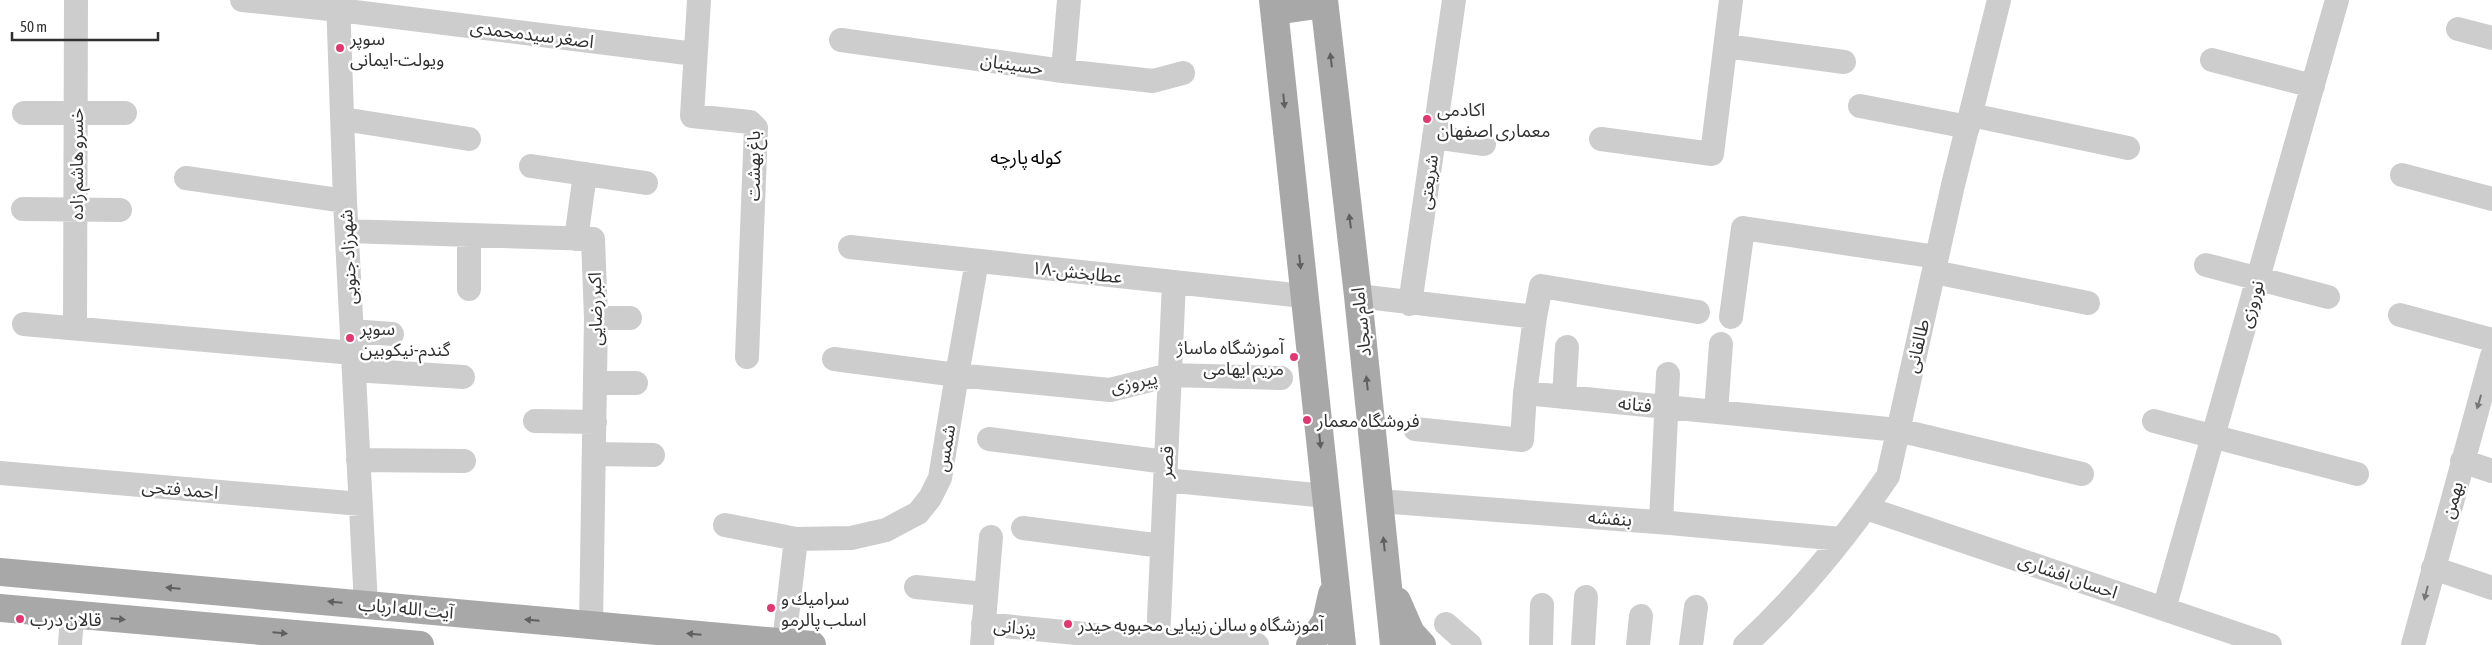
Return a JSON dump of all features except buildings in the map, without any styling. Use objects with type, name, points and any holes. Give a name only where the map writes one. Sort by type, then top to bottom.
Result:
[{"type":"main road","points":[[1324,2],[1274,5],[1303,296],[1342,645]]},
{"type":"main road","name":"امام سجاد","points":[[1324,2],[1358,296],[1394,645]]},
{"type":"main road","name":"آیت الله ارباب","points":[[0,572],[812,645]]},
{"type":"main road","points":[[1310,645],[1326,621],[1335,578]]},
{"type":"main road","points":[[1388,580],[1411,633],[1422,645]]},
{"type":"main road","name":"آیت الله ارباب","points":[[0,608],[371,643],[420,645]]},
{"type":"street","name":"خسرو هاشم زاده","points":[[75,328],[76,0]]},
{"type":"street","name":"اصغر سیدمحمدی","points":[[242,0],[338,5],[695,54]]},
{"type":"street","name":"باغ بهشت","points":[[699,0],[692,116],[696,118],[750,122],[756,128],[747,357]]},
{"type":"street","points":[[1063,71],[1069,0]]},
{"type":"street","name":"شریعتی","points":[[1410,304],[1454,0]]},
{"type":"street","points":[[1602,139],[1712,154],[1731,0]]},
{"type":"street","name":"طالقانی","points":[[1745,645],[1775,617],[1841,539],[1866,508],[1888,476],[1935,265],[2000,0]]},
{"type":"street","name":"نوروزی","points":[[2164,609],[2337,0]]},
{"type":"street","name":"شهرزاد جنوبی","points":[[338,5],[345,201],[366,604]]},
{"type":"street","points":[[2458,29],[2492,38]]},
{"type":"street","name":"حسینیان","points":[[841,40],[1063,71],[1153,80],[1183,73]]},
{"type":"street","points":[[1726,46],[1844,62]]},
{"type":"street","points":[[2212,60],[2313,86]]},
{"type":"street","points":[[1860,106],[1969,121],[2128,148]]},
{"type":"street","points":[[24,113],[125,113]]},
{"type":"street","points":[[342,119],[470,139]]},
{"type":"street","points":[[1434,137],[1484,144]]},
{"type":"street","points":[[531,166],[646,183]]},
{"type":"street","points":[[576,239],[586,174]]},
{"type":"street","points":[[2402,175],[2492,199]]},
{"type":"street","points":[[186,178],[345,201]]},
{"type":"street","points":[[23,209],[120,210]]},
{"type":"street","points":[[1731,317],[1743,228],[1935,265],[2088,303]]},
{"type":"street","name":"اکبر رضایی","points":[[347,231],[592,239],[594,241],[596,318],[595,454],[591,625]]},
{"type":"street","points":[[469,289],[470,236]]},
{"type":"street","name":"۱۸-عطابخش","points":[[850,248],[1303,296]]},
{"type":"street","name":"شمس","points":[[725,526],[796,539],[851,538],[886,530],[918,512],[930,498],[940,478],[976,261]]},
{"type":"street","points":[[2206,265],[2328,297]]},
{"type":"street","name":"قصر","points":[[1158,642],[1174,282]]},
{"type":"street","points":[[1415,429],[1522,440],[1525,393],[1541,286],[1698,312]]},
{"type":"street","points":[[1358,296],[1410,304],[1535,317]]},
{"type":"street","points":[[2400,315],[2492,340]]},
{"type":"street","points":[[596,318],[630,318]]},
{"type":"street","points":[[24,324],[353,351],[463,377]]},
{"type":"street","points":[[353,351],[392,334]]},
{"type":"street","points":[[1716,412],[1721,344]]},
{"type":"street","points":[[1564,397],[1567,347]]},
{"type":"street","name":"بهمن","points":[[2413,645],[2492,356]]},
{"type":"street","points":[[834,359],[957,375]]},
{"type":"street","points":[[1661,522],[1668,374]]},
{"type":"street","name":"پیروزی","points":[[957,375],[1110,390],[1170,375],[1281,378]]},
{"type":"street","points":[[595,383],[636,383]]},
{"type":"street","name":"فتانه","points":[[1525,393],[1898,430],[2082,474]]},
{"type":"street","points":[[535,421],[594,422]]},
{"type":"street","points":[[2154,421],[2357,474]]},
{"type":"street","points":[[989,439],[1166,471],[1326,496]]},
{"type":"street","points":[[595,454],[653,456]]},
{"type":"street","points":[[358,460],[464,461]]},
{"type":"street","points":[[2462,461],[2492,471]]},
{"type":"street","name":"احمد فتحی","points":[[0,473],[361,504]]},
{"type":"street","name":"بنفشه","points":[[1379,501],[1661,522],[1841,539]]},
{"type":"street","name":"احسان افشاری","points":[[1866,508],[2164,609],[2236,639],[2270,645]]},
{"type":"street","points":[[1023,528],[1162,546]]},
{"type":"street","points":[[983,634],[991,536]]},
{"type":"street","points":[[784,642],[796,539]]},
{"type":"street","points":[[2433,568],[2492,588]]},
{"type":"street","points":[[916,587],[985,594]]},
{"type":"street","points":[[1583,645],[1586,597]]},
{"type":"street","points":[[1541,645],[1542,605]]},
{"type":"street","points":[[1691,645],[1696,607]]},
{"type":"street","points":[[70,645],[72,615]]},
{"type":"street","points":[[1638,645],[1641,616]]},
{"type":"street","points":[[1446,624],[1470,645]]},
{"type":"street","name":"یزدانی","points":[[983,634],[1257,645]]},
{"type":"place","name":"سوپر ویولت-ایمانی","points":[[340,48]]},
{"type":"place","name":"اکادمی معماری اصفهان","points":[[1427,119]]},
{"type":"place","name":"سوپر گندم-نیکوبین","points":[[350,338]]},
{"type":"place","name":"آموزشگاه ماساژ مریم ایهامی","points":[[1294,357]]},
{"type":"place","name":"فروشگاه معمار","points":[[1307,420]]},
{"type":"place","name":"سراميك و اسلب پالرمو","points":[[771,608]]},
{"type":"place","name":"قالان درب","points":[[20,619]]},
{"type":"place","name":"آموزشگاه و سالن زیبایی محبوبه حیدر","points":[[1068,624]]},
{"type":"district","name":"کوله پارچه","points":[[1026,157]]}]
